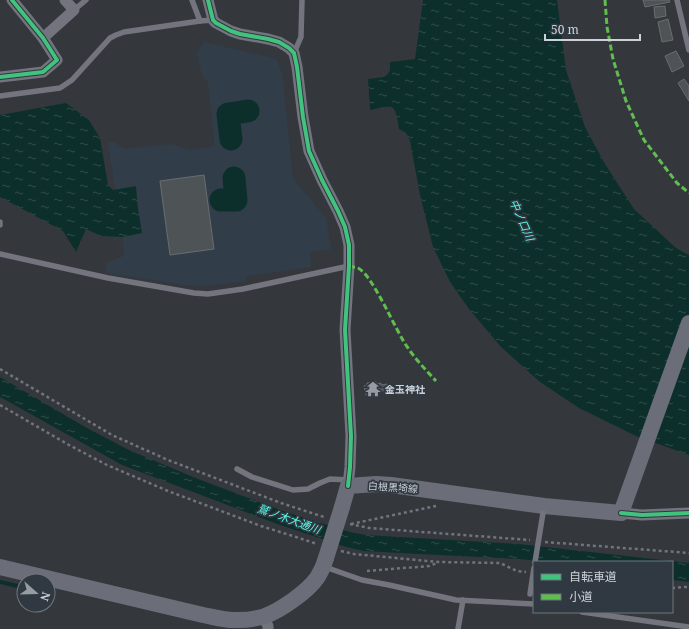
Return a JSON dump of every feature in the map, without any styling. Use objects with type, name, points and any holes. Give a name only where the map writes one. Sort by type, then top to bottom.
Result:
[{"type":"main road","points":[[621,513],[689,323]]},
{"type":"main road","name":"白根黒埼線","points":[[348,483],[383,484],[449,493],[543,509],[621,513]]},
{"type":"main road","points":[[0,566],[224,620],[266,623],[282,607],[306,589],[316,578],[327,555],[348,483]]},
{"type":"street","points":[[0,77],[43,72],[57,60],[43,38],[12,0]]},
{"type":"street","points":[[43,38],[74,10],[65,0]]},
{"type":"street","points":[[208,0],[212,20],[216,24],[231,32],[279,42],[294,53],[309,151],[345,227],[349,245],[345,330],[351,436],[348,483]]},
{"type":"street","points":[[621,513],[642,515],[689,513]]},
{"type":"lane","points":[[74,10],[86,0]]},
{"type":"lane","points":[[192,0],[200,21]]},
{"type":"lane","points":[[294,53],[301,37],[302,0]]},
{"type":"lane","points":[[677,0],[689,50]]},
{"type":"lane","points":[[0,96],[60,88],[72,80],[110,38],[124,32],[212,20]]},
{"type":"lane","points":[[0,254],[108,278],[194,294],[208,294],[243,289],[349,266]]},
{"type":"lane","points":[[237,469],[252,477],[293,490],[308,489],[330,479],[348,483]]},
{"type":"lane","points":[[535,561],[543,509]]},
{"type":"lane","points":[[327,555],[362,580],[456,600],[532,604],[530,594],[533,574]]},
{"type":"lane","points":[[458,629],[462,600]]},
{"type":"lane","points":[[589,613],[689,627]]},
{"type":"path","points":[[0,405],[107,465],[261,526],[296,538],[327,555],[354,554],[438,562],[500,563],[517,571],[528,572]]},
{"type":"path","points":[[348,524],[442,505],[449,493]]},
{"type":"path","points":[[365,571],[429,566],[438,562]]},
{"type":"path","points":[[673,588],[684,586],[689,587]]},
{"type":"shaded area","points":[[204,42],[276,59],[282,73],[293,179],[326,218],[331,249],[310,252],[311,267],[246,276],[246,281],[205,286],[184,285],[107,273],[105,263],[124,256],[123,237],[108,143],[114,142],[124,149],[171,144],[190,150],[215,146],[208,82],[202,75],[197,53]]},
{"type":"water","name":"中ノ口川","points":[[423,0],[557,0],[566,70],[585,127],[605,164],[634,209],[676,248],[689,255],[689,455],[636,436],[579,408],[540,382],[501,347],[469,309],[450,282],[433,247],[420,195],[410,141],[406,133],[399,129],[396,114],[392,108],[384,107],[370,110],[368,79],[384,77],[388,74],[390,70],[390,62],[415,59]]},
{"type":"water","points":[[66,103],[89,120],[100,138],[108,185],[113,190],[136,186],[142,233],[123,237],[101,236],[86,229],[76,252],[63,231],[0,197],[0,115]]},
{"type":"water","name":"鷲ノ木大通川","points":[[0,377],[87,428],[129,450],[198,479],[286,512],[350,532],[366,535],[519,544],[671,561],[538,561],[364,551],[346,547],[280,525],[122,465],[0,397]]},
{"type":"water","points":[[673,561],[689,563],[689,582],[673,580]]},
{"type":"building","points":[[643,0],[669,0],[670,2],[645,7]]},
{"type":"building","points":[[665,6],[666,16],[655,18],[654,7]]},
{"type":"building","points":[[668,19],[673,40],[662,42],[658,22]]},
{"type":"building","points":[[676,51],[684,66],[672,72],[665,56]]},
{"type":"building","points":[[684,79],[689,86],[689,101],[678,83]]},
{"type":"building","points":[[204,175],[214,249],[170,255],[160,181]]},
{"type":"building","points":[[376,382],[377,384],[381,383],[381,385],[387,384],[388,390],[382,390],[383,392],[378,393],[379,394],[369,396],[366,395],[364,386],[367,385],[367,383]]},
{"type":"waterway","points":[[231,139],[228,114],[248,111]]},
{"type":"waterway","points":[[221,200],[236,200],[234,178]]},
{"type":"waterway","points":[[0,582],[16,586]]},
{"type":"marked path","points":[[605,0],[607,27],[613,59],[626,101],[644,140],[677,183],[689,193]]},
{"type":"marked path","points":[[349,266],[358,268],[364,273],[377,292],[408,348],[436,381]]},
{"type":"cycle path","points":[[0,77],[43,72],[57,60],[43,38],[12,0]]},
{"type":"cycle path","points":[[208,0],[213,20],[216,23],[240,34],[279,42],[294,53],[309,151],[345,227],[349,245],[345,330],[351,436],[348,486]]},
{"type":"cycle path","points":[[621,513],[642,515],[689,513]]},
{"type":"place","name":"金玉神社","points":[[373,389]]}]
